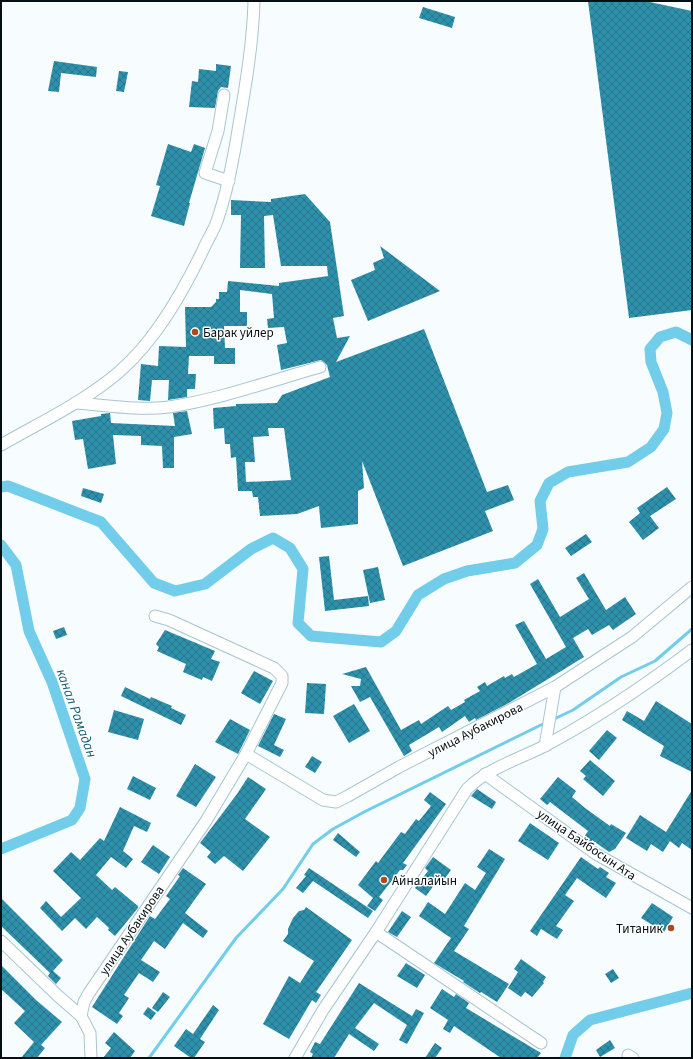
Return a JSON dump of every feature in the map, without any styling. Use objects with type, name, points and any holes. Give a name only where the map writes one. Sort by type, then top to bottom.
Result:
[{"type":"street","points":[[1,445],[75,403],[119,372],[147,342],[169,312],[186,284],[217,221],[229,181],[253,32],[254,1]]},
{"type":"street","points":[[224,95],[218,131],[205,173],[229,181]]},
{"type":"street","points":[[75,403],[132,407],[168,407],[238,391],[320,367]]},
{"type":"street","name":"улица Аубакирова","points":[[246,754],[323,800],[336,802],[398,767],[555,688],[632,637],[692,587]]},
{"type":"street","name":"улица Аубакирова","points":[[81,1016],[84,1002],[88,994],[206,821],[246,754],[282,683],[282,676],[274,668],[224,644],[169,620],[155,616]]},
{"type":"street","points":[[295,1058],[323,1010],[376,932],[467,789],[485,774],[545,746],[578,728],[644,685],[692,650]]},
{"type":"street","points":[[545,746],[555,688]]},
{"type":"street","name":"улица Байбосын Ата","points":[[485,774],[596,854],[692,908]]},
{"type":"street","points":[[376,932],[541,1043]]},
{"type":"street","points":[[1,941],[56,995],[81,1016],[90,1033],[91,1058]]},
{"type":"building","points":[[588,1],[645,1],[692,11],[692,310],[629,318]]},
{"type":"building","points":[[423,7],[455,17],[452,28],[419,18]]},
{"type":"building","points":[[54,61],[97,67],[96,77],[61,73],[59,92],[48,91]]},
{"type":"building","points":[[216,64],[231,66],[228,88],[221,87],[218,91],[215,108],[189,107],[192,81],[198,82],[199,69],[216,71]]},
{"type":"building","points":[[119,71],[128,72],[124,92],[116,91]]},
{"type":"building","points":[[168,144],[191,152],[194,144],[205,148],[184,226],[151,216],[160,186],[156,185]]},
{"type":"building","points":[[305,194],[330,222],[344,316],[333,318],[337,338],[350,336],[336,362],[424,329],[487,492],[508,485],[514,500],[485,511],[493,531],[403,566],[362,461],[364,488],[358,491],[358,524],[321,528],[319,506],[297,514],[260,516],[258,497],[253,497],[252,491],[238,491],[236,457],[231,458],[230,444],[225,444],[224,428],[214,429],[213,408],[236,406],[236,404],[277,403],[282,395],[330,377],[327,365],[321,360],[281,370],[277,345],[287,343],[284,327],[268,328],[267,319],[274,318],[272,294],[240,290],[240,312],[247,312],[247,326],[224,326],[225,348],[235,348],[235,364],[214,364],[214,356],[189,356],[188,374],[196,374],[195,389],[187,389],[187,397],[168,400],[169,380],[152,380],[150,401],[138,400],[141,364],[158,366],[159,346],[186,347],[185,307],[211,307],[216,302],[216,299],[219,299],[219,292],[227,292],[228,281],[279,286],[279,283],[328,276],[327,266],[281,266],[273,215],[264,216],[265,268],[240,268],[241,215],[231,215],[231,200],[271,202],[271,199]],"holes":[[[268,428],[284,428],[291,480],[246,482],[245,462],[255,462],[253,437],[269,436]]]},
{"type":"building","points":[[380,246],[440,291],[368,321],[351,280],[375,270],[373,263],[384,258]]},
{"type":"building","points":[[187,411],[192,434],[174,437],[174,468],[163,468],[162,446],[141,445],[141,436],[113,435],[116,464],[88,469],[83,439],[75,440],[72,421],[110,413],[111,423],[175,426],[173,413]]},
{"type":"building","points":[[667,487],[676,499],[650,516],[659,528],[643,540],[629,522],[640,513],[637,508]]},
{"type":"building","points":[[83,488],[104,494],[101,503],[81,496]]},
{"type":"building","points":[[586,534],[592,542],[571,556],[565,548]]},
{"type":"building","points":[[329,556],[334,600],[368,596],[369,606],[325,611],[319,557]]},
{"type":"building","points":[[378,567],[385,600],[370,603],[363,570]]},
{"type":"building","points":[[584,573],[606,610],[625,597],[636,614],[613,630],[609,625],[592,635],[588,629],[573,638],[584,657],[507,704],[476,720],[475,718],[469,722],[465,716],[442,732],[439,727],[409,745],[412,751],[404,756],[370,697],[360,702],[351,686],[360,686],[361,679],[342,674],[366,667],[401,730],[419,720],[421,724],[448,706],[451,710],[465,702],[464,700],[480,691],[477,687],[485,682],[487,686],[504,676],[505,678],[512,674],[514,677],[537,664],[515,625],[524,621],[546,659],[566,647],[530,584],[538,579],[560,617],[589,599],[576,578]]},
{"type":"building","points":[[64,627],[67,635],[56,639],[53,631]]},
{"type":"building","points":[[165,630],[215,651],[211,659],[220,662],[212,681],[203,677],[202,680],[183,672],[186,664],[157,651],[159,647],[156,644]]},
{"type":"building","points":[[254,671],[273,681],[260,704],[241,693]]},
{"type":"building","points":[[307,683],[326,684],[324,714],[305,713]]},
{"type":"building","points":[[125,687],[150,699],[151,697],[172,706],[171,708],[186,715],[181,725],[121,696]]},
{"type":"building","points":[[656,701],[692,724],[692,772],[660,756],[664,746],[622,720],[627,711],[644,721]]},
{"type":"building","points":[[354,704],[370,731],[349,743],[333,716]]},
{"type":"building","points":[[114,710],[144,719],[138,740],[108,732]]},
{"type":"building","points":[[274,714],[286,719],[274,745],[284,750],[280,757],[258,746]]},
{"type":"building","points":[[230,719],[250,730],[238,754],[215,742]]},
{"type":"building","points":[[607,730],[617,738],[599,760],[589,751]]},
{"type":"building","points":[[312,756],[322,762],[315,773],[305,767]]},
{"type":"building","points":[[590,760],[615,781],[603,796],[583,779],[586,776],[580,771]]},
{"type":"building","points":[[195,764],[216,777],[196,807],[176,796]]},
{"type":"building","points":[[133,776],[156,788],[150,800],[127,789]]},
{"type":"building","points":[[248,777],[266,789],[245,819],[270,837],[243,871],[224,856],[215,864],[207,857],[211,852],[200,843]]},
{"type":"building","points":[[558,777],[576,791],[572,797],[585,808],[610,826],[611,824],[626,833],[615,849],[609,852],[592,840],[591,842],[584,837],[588,831],[550,802],[547,805],[540,799]]},
{"type":"building","points":[[477,789],[496,802],[492,809],[471,796]]},
{"type":"building","points":[[692,790],[692,850],[682,843],[679,848],[670,841],[663,852],[651,844],[647,851],[626,838],[640,815],[666,832]]},
{"type":"building","points":[[430,792],[446,804],[403,863],[407,865],[403,870],[400,870],[379,897],[383,900],[375,911],[367,906],[373,898],[358,885],[376,861],[378,863],[401,832],[405,834],[416,819],[419,821],[431,806],[424,800]]},
{"type":"building","points":[[120,807],[151,823],[147,832],[134,826],[123,851],[133,859],[126,868],[111,857],[96,875],[112,890],[115,887],[138,906],[138,908],[115,936],[97,917],[86,929],[75,918],[62,931],[40,908],[46,901],[61,917],[81,898],[53,871],[71,852],[80,860],[100,838],[104,841]]},
{"type":"building","points":[[530,823],[559,843],[548,860],[518,841]]},
{"type":"building","points":[[338,833],[360,852],[356,857],[333,840]]},
{"type":"building","points":[[153,845],[170,857],[159,874],[141,862]]},
{"type":"building","points":[[489,849],[505,859],[464,926],[469,929],[454,951],[509,984],[497,1002],[481,992],[480,993],[463,982],[464,981],[434,963],[451,938],[419,916],[428,902],[445,914],[465,883],[475,890],[486,873],[477,867]]},
{"type":"building","points":[[433,857],[451,870],[443,881],[439,878],[426,896],[415,888],[428,871],[425,868]]},
{"type":"building","points":[[581,857],[598,869],[600,867],[609,873],[606,877],[616,883],[606,898],[577,878],[565,895],[574,901],[556,926],[563,930],[557,939],[541,929],[537,936],[530,931]]},
{"type":"building","points":[[183,868],[206,884],[185,913],[208,931],[203,938],[183,923],[165,949],[154,941],[141,960],[160,972],[153,982],[139,973],[124,995],[129,998],[119,1013],[123,1016],[117,1024],[92,1007],[150,916],[155,919],[170,899],[166,896],[180,876],[178,875]]},
{"type":"building","points":[[309,868],[373,911],[368,918],[313,881],[303,893],[296,888],[306,876],[304,875]]},
{"type":"building","points":[[1,898],[63,960],[53,971],[61,978],[56,984],[48,976],[50,973],[1,926]]},
{"type":"building","points":[[652,903],[673,917],[664,932],[641,918]]},
{"type":"building","points":[[306,907],[352,940],[316,992],[321,995],[316,1003],[312,1000],[289,1039],[263,1024],[289,976],[300,983],[314,961],[283,941],[288,934],[288,929],[293,918],[299,911],[304,910]]},
{"type":"building","points":[[402,911],[411,917],[397,937],[388,932]]},
{"type":"building","points":[[521,959],[546,977],[543,982],[544,983],[532,997],[525,992],[521,997],[508,988],[518,972],[514,969]]},
{"type":"building","points":[[406,963],[425,975],[417,988],[397,976]]},
{"type":"building","points":[[1,965],[36,1000],[62,1022],[41,1045],[45,1048],[37,1058],[21,1058],[34,1042],[14,1023],[25,1011],[1,989]]},
{"type":"building","points":[[613,969],[619,978],[611,983],[605,974]]},
{"type":"building","points":[[359,983],[412,1016],[416,1009],[424,1013],[407,1044],[399,1040],[407,1025],[374,1003],[355,1028],[379,1044],[374,1051],[349,1034],[334,1058],[311,1058],[313,1054],[310,1052],[315,1042],[320,1044]]},
{"type":"building","points":[[442,989],[454,997],[456,994],[469,1003],[466,1008],[541,1053],[537,1058],[501,1058],[454,1026],[450,1033],[443,1029],[448,1020],[430,1008]]},
{"type":"building","points":[[163,992],[170,997],[158,1012],[152,1008]]},
{"type":"building","points":[[213,1005],[219,1010],[200,1039],[205,1042],[194,1058],[191,1058],[174,1046],[186,1029],[193,1034]]},
{"type":"building","points":[[148,1007],[156,1013],[151,1020],[143,1014]]},
{"type":"building","points":[[114,1032],[135,1051],[130,1058],[103,1058],[111,1048],[105,1043]]},
{"type":"building","points":[[610,1040],[615,1048],[600,1057],[596,1050]]},
{"type":"building","points":[[435,1043],[442,1048],[435,1058],[425,1058]]},
{"type":"waterway","name":"канал Рамадан","points":[[1,487],[8,486],[101,522],[154,583],[175,591],[205,584],[251,549],[273,538],[290,548],[303,569],[298,623],[311,636],[381,642],[396,631],[418,595],[444,579],[467,571],[515,563],[537,545],[543,529],[540,501],[549,483],[568,472],[628,462],[651,447],[664,429],[667,413],[663,392],[651,362],[650,349],[660,337],[676,332],[692,340]]},
{"type":"waterway","name":"канал Рамадан","points":[[1,545],[16,565],[29,631],[52,682],[85,779],[80,808],[72,820],[1,849]]},
{"type":"waterway","points":[[552,720],[573,710],[621,677],[655,661],[692,629]]},
{"type":"waterway","points":[[149,1058],[236,938],[283,889],[313,844],[333,829],[364,812],[547,722]]},
{"type":"waterway","name":"канал Рамадан","points":[[565,1058],[573,1035],[590,1020],[692,993]]},
{"type":"place","name":"Барак уйлер","points":[[195,332]]},
{"type":"place","name":"Айналайын","points":[[384,880]]},
{"type":"place","name":"Титаник","points":[[671,928]]}]
